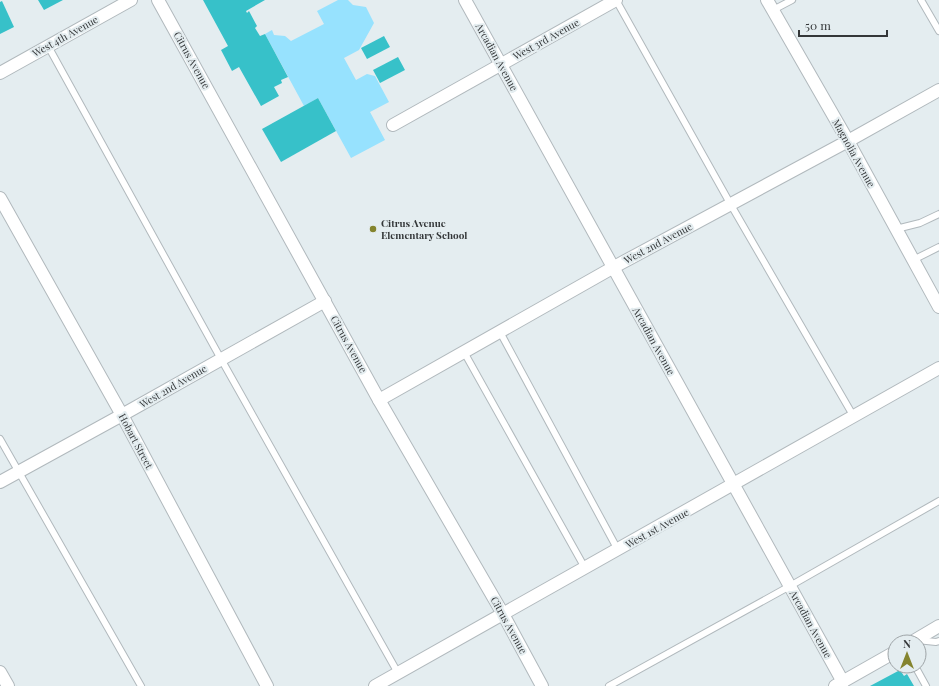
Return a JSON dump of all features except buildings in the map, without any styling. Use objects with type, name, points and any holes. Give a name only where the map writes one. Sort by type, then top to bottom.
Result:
[{"type":"street","name":"West 4th Avenue","points":[[0,72],[131,0]]},
{"type":"street","name":"Citrus Avenue","points":[[158,0],[379,400],[503,614],[542,686]]},
{"type":"street","name":"Arcadian Avenue","points":[[465,0],[790,586],[839,684]]},
{"type":"street","name":"West 3rd Avenue","points":[[393,125],[616,0]]},
{"type":"street","name":"Magnolia Avenue","points":[[770,5],[848,141],[939,307]]},
{"type":"street","name":"West 2nd Avenue","points":[[379,400],[614,267],[848,141],[939,90]]},
{"type":"street","name":"Hobart Street","points":[[0,198],[122,415],[267,686]]},
{"type":"street","name":"West 2nd Avenue","points":[[0,482],[325,301]]},
{"type":"street","name":"West 1st Avenue","points":[[375,686],[939,368]]},
{"type":"street","points":[[925,634],[939,626]]},
{"type":"street","points":[[839,684],[887,657]]},
{"type":"street","points":[[0,672],[8,686]]},
{"type":"lane","points":[[616,0],[730,204],[854,417]]},
{"type":"lane","points":[[770,5],[792,0]]},
{"type":"lane","points":[[921,0],[939,31]]},
{"type":"lane","points":[[48,46],[221,359],[398,673]]},
{"type":"lane","points":[[896,229],[920,223],[939,214]]},
{"type":"lane","points":[[913,260],[939,248]]},
{"type":"lane","points":[[500,332],[618,550]]},
{"type":"lane","points":[[464,352],[585,568]]},
{"type":"lane","points":[[0,439],[141,686]]},
{"type":"lane","points":[[609,686],[790,586],[939,501]]},
{"type":"lane","points":[[927,642],[939,641]]},
{"type":"lane","points":[[919,674],[926,686]]},
{"type":"shaded area","points":[[338,0],[348,0],[353,5],[366,7],[374,23],[359,50],[344,58],[356,80],[367,74],[375,76],[389,102],[370,112],[385,140],[351,158],[318,98],[304,106],[265,34],[272,30],[274,35],[285,36],[291,41],[324,24],[317,11]]},
{"type":"place","name":"Citrus Avenue Elementary School","points":[[373,229]]}]
